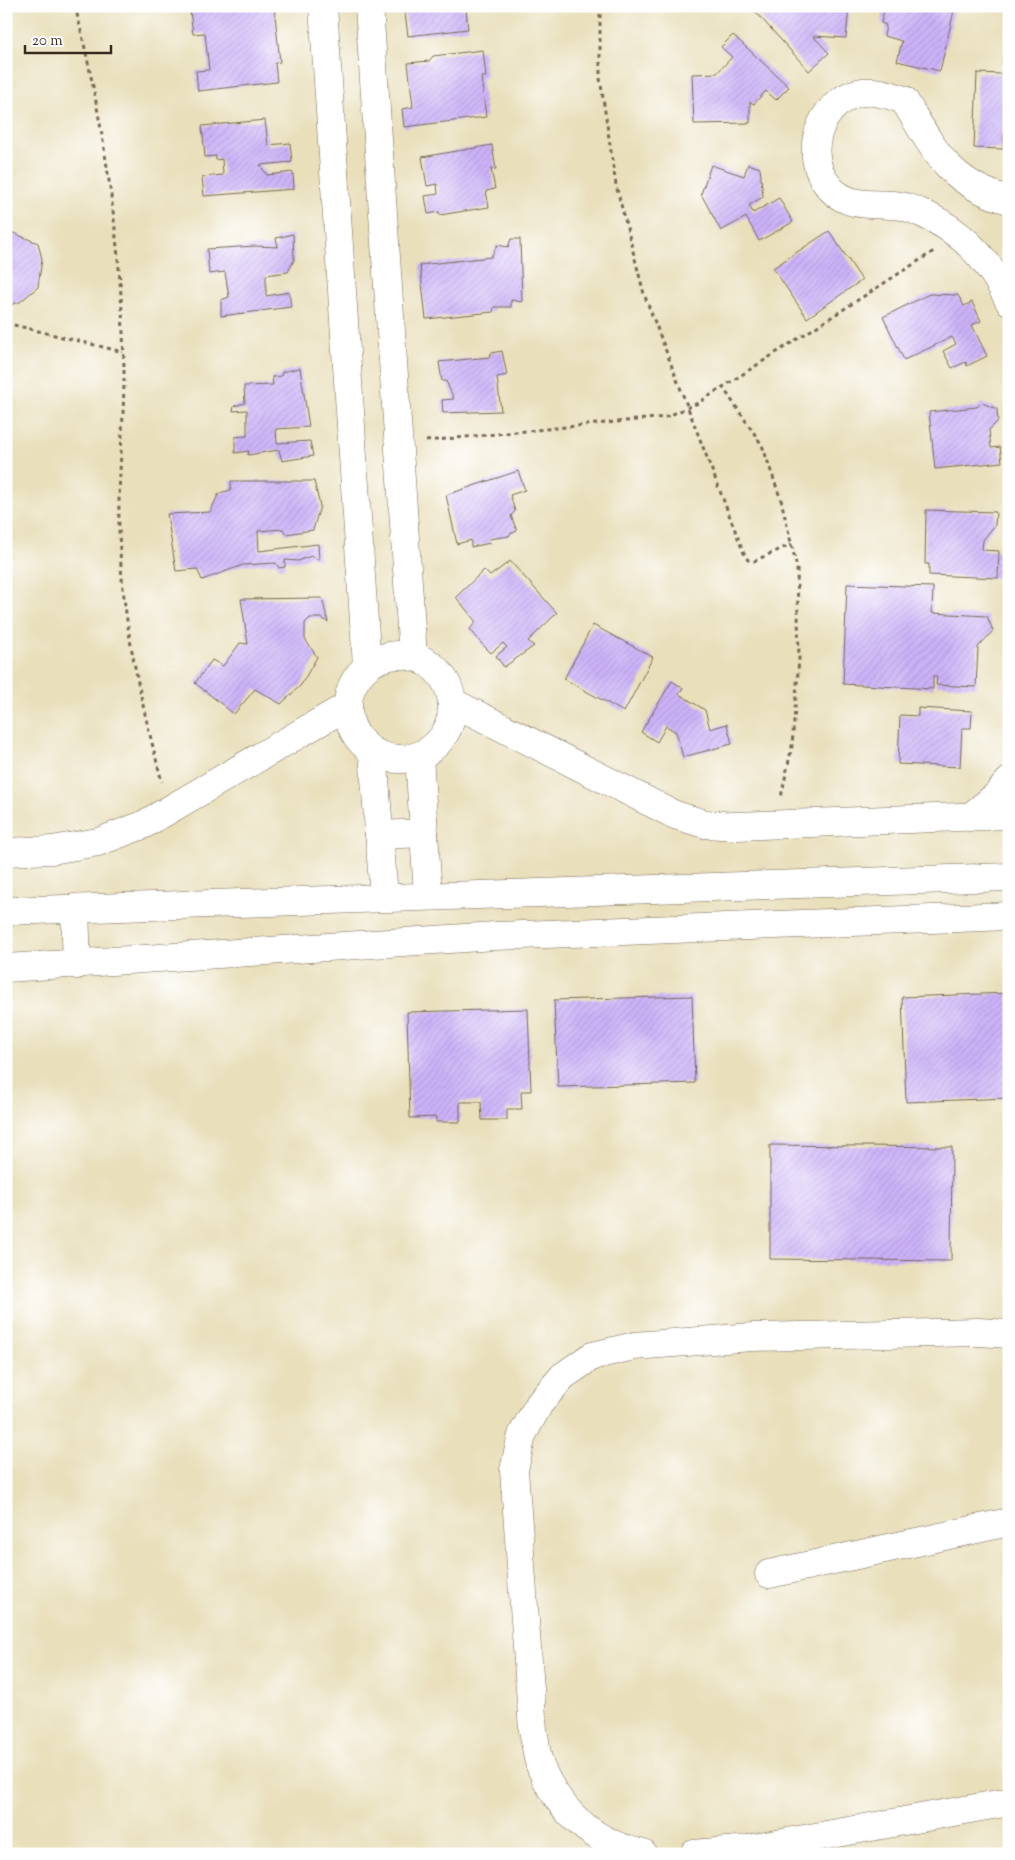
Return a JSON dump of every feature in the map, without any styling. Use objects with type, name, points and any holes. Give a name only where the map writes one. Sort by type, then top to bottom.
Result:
[{"type":"street","points":[[324,6],[368,666]]},
{"type":"street","points":[[369,6],[413,657]]},
{"type":"street","points":[[1009,200],[987,194],[959,178],[936,155],[904,100],[878,91],[850,95],[827,112],[816,137],[816,165],[830,189],[854,204],[903,206],[933,218],[959,235],[982,257],[1000,282],[1009,301]]},
{"type":"street","points":[[389,656],[413,657],[424,661],[443,678],[452,702],[450,724],[438,744],[419,756],[395,760],[373,752],[362,744],[349,720],[347,706],[353,684],[368,666],[389,656]]},
{"type":"street","points":[[452,702],[675,815],[705,824],[737,826],[776,825],[1009,815]]},
{"type":"street","points":[[6,852],[52,850],[98,842],[143,825],[347,706]]},
{"type":"street","points":[[373,752],[384,897]]},
{"type":"street","points":[[419,756],[428,895]]},
{"type":"street","points":[[970,817],[997,795],[1009,781]]},
{"type":"street","points":[[379,835],[424,833]]},
{"type":"street","points":[[6,910],[1009,877]]},
{"type":"street","points":[[732,885],[735,928]]},
{"type":"street","points":[[75,908],[77,965]]},
{"type":"street","points":[[6,968],[77,965],[495,936],[1009,916]]},
{"type":"street","points":[[643,1854],[620,1849],[585,1830],[560,1803],[540,1766],[533,1730],[514,1470],[522,1435],[539,1404],[563,1376],[592,1356],[634,1346],[752,1336],[979,1332],[1009,1334]]},
{"type":"street","points":[[769,1574],[1009,1522]]},
{"type":"street","points":[[694,1854],[749,1849],[1009,1802]]},
{"type":"path","points":[[75,6],[104,152],[118,262],[124,373],[119,461],[120,549],[127,627],[147,724],[169,809]]},
{"type":"path","points":[[600,6],[600,78],[616,185],[644,294],[746,558],[754,561],[792,544]]},
{"type":"path","points":[[398,444],[666,417],[689,408],[959,235]]},
{"type":"path","points":[[6,323],[123,352]]},
{"type":"path","points":[[722,386],[762,445],[781,500],[797,568],[799,659],[792,746],[776,825]]},
{"type":"building","points":[[236,6],[274,6],[280,62],[275,63],[277,82],[198,91],[196,71],[209,70],[205,33],[193,34],[190,11]]},
{"type":"building","points":[[404,6],[461,6],[462,10],[466,9],[468,29],[408,36]]},
{"type":"building","points":[[756,6],[849,6],[846,38],[813,36],[829,53],[809,71],[753,9]]},
{"type":"building","points":[[885,6],[955,6],[940,71],[897,61],[902,41],[884,36],[886,25],[881,23]]},
{"type":"building","points":[[733,35],[789,87],[776,100],[766,91],[754,104],[750,102],[750,123],[694,124],[692,74],[717,73],[732,57],[721,47]]},
{"type":"building","points":[[483,50],[486,77],[481,77],[486,117],[404,127],[402,109],[413,107],[408,63],[429,61],[433,56]]},
{"type":"building","points":[[1003,56],[1009,56],[1009,134],[1004,134],[1003,149],[974,148],[977,73],[1002,74]]},
{"type":"building","points":[[265,120],[268,145],[290,143],[292,162],[260,165],[267,175],[293,172],[294,189],[204,196],[202,177],[223,175],[222,159],[216,160],[216,156],[205,157],[202,126]]},
{"type":"building","points":[[492,145],[496,169],[491,169],[495,189],[486,191],[489,207],[440,215],[439,212],[428,214],[425,196],[438,194],[437,184],[427,186],[422,157]]},
{"type":"building","points":[[748,164],[760,168],[763,197],[749,205],[753,213],[779,198],[793,222],[759,241],[746,217],[721,231],[701,194],[711,165],[744,176]]},
{"type":"building","points":[[6,230],[38,243],[42,259],[38,287],[20,302],[6,306]]},
{"type":"building","points":[[829,231],[862,280],[807,318],[773,268]]},
{"type":"building","points":[[293,234],[294,260],[288,272],[266,275],[266,296],[289,292],[291,307],[221,316],[221,300],[229,297],[225,272],[209,274],[207,249],[255,246],[278,247],[276,238]]},
{"type":"building","points":[[511,239],[520,239],[522,302],[511,300],[511,307],[494,307],[493,312],[426,319],[420,265],[491,257],[497,245],[508,247]]},
{"type":"building","points":[[929,294],[958,295],[964,306],[972,302],[981,321],[972,325],[987,356],[967,366],[966,362],[952,368],[943,351],[956,344],[952,337],[904,360],[883,317]]},
{"type":"building","points":[[502,351],[507,375],[497,377],[501,411],[443,413],[442,400],[454,399],[446,381],[442,381],[439,362],[490,357],[491,353]]},
{"type":"building","points":[[300,368],[309,427],[276,429],[277,443],[310,441],[313,456],[282,461],[279,450],[248,455],[249,451],[235,453],[235,437],[247,436],[247,410],[233,411],[234,406],[245,403],[244,386],[273,385],[272,377],[281,376],[282,372]]},
{"type":"building","points":[[982,403],[997,409],[998,421],[989,430],[991,448],[1000,447],[1002,462],[935,469],[929,412],[977,407]]},
{"type":"building","points":[[518,471],[525,490],[510,495],[515,511],[511,516],[517,531],[509,536],[489,539],[490,543],[471,547],[471,540],[457,544],[446,495]]},
{"type":"building","points":[[231,481],[314,481],[320,506],[313,530],[286,534],[283,529],[258,531],[259,551],[318,544],[319,560],[311,556],[298,561],[285,560],[285,567],[279,568],[276,563],[243,565],[202,580],[197,569],[176,571],[167,514],[210,512],[219,493],[231,490]]},
{"type":"building","points":[[926,510],[996,512],[995,525],[983,540],[982,550],[999,551],[998,578],[929,575],[929,564],[925,564]]},
{"type":"building","points":[[510,561],[557,613],[528,641],[534,646],[504,667],[496,656],[507,647],[503,643],[491,653],[470,629],[476,622],[456,597],[484,570],[490,576]]},
{"type":"building","points":[[847,584],[933,587],[932,613],[987,616],[993,631],[978,647],[976,687],[936,685],[937,676],[933,676],[933,689],[843,684]]},
{"type":"building","points":[[322,598],[328,622],[321,618],[310,618],[305,623],[305,639],[317,657],[301,685],[281,704],[255,689],[234,714],[195,683],[212,660],[223,666],[240,643],[248,644],[241,599]]},
{"type":"building","points":[[593,625],[653,657],[624,712],[564,679]]},
{"type":"building","points":[[672,681],[683,688],[679,694],[705,710],[710,729],[727,724],[732,744],[683,757],[676,732],[666,726],[657,742],[641,732]]},
{"type":"building","points":[[918,708],[972,711],[971,728],[962,728],[960,767],[898,764],[900,715],[918,716]]},
{"type":"building","points":[[1009,993],[1009,1098],[906,1102],[902,997]]},
{"type":"building","points":[[692,996],[695,1083],[558,1087],[554,1000]]},
{"type":"building","points":[[528,1009],[531,1091],[521,1091],[522,1109],[507,1109],[507,1120],[482,1120],[481,1102],[460,1102],[460,1122],[436,1122],[436,1117],[410,1118],[407,1012]]},
{"type":"building","points":[[770,1145],[952,1147],[951,1261],[770,1259]]}]
